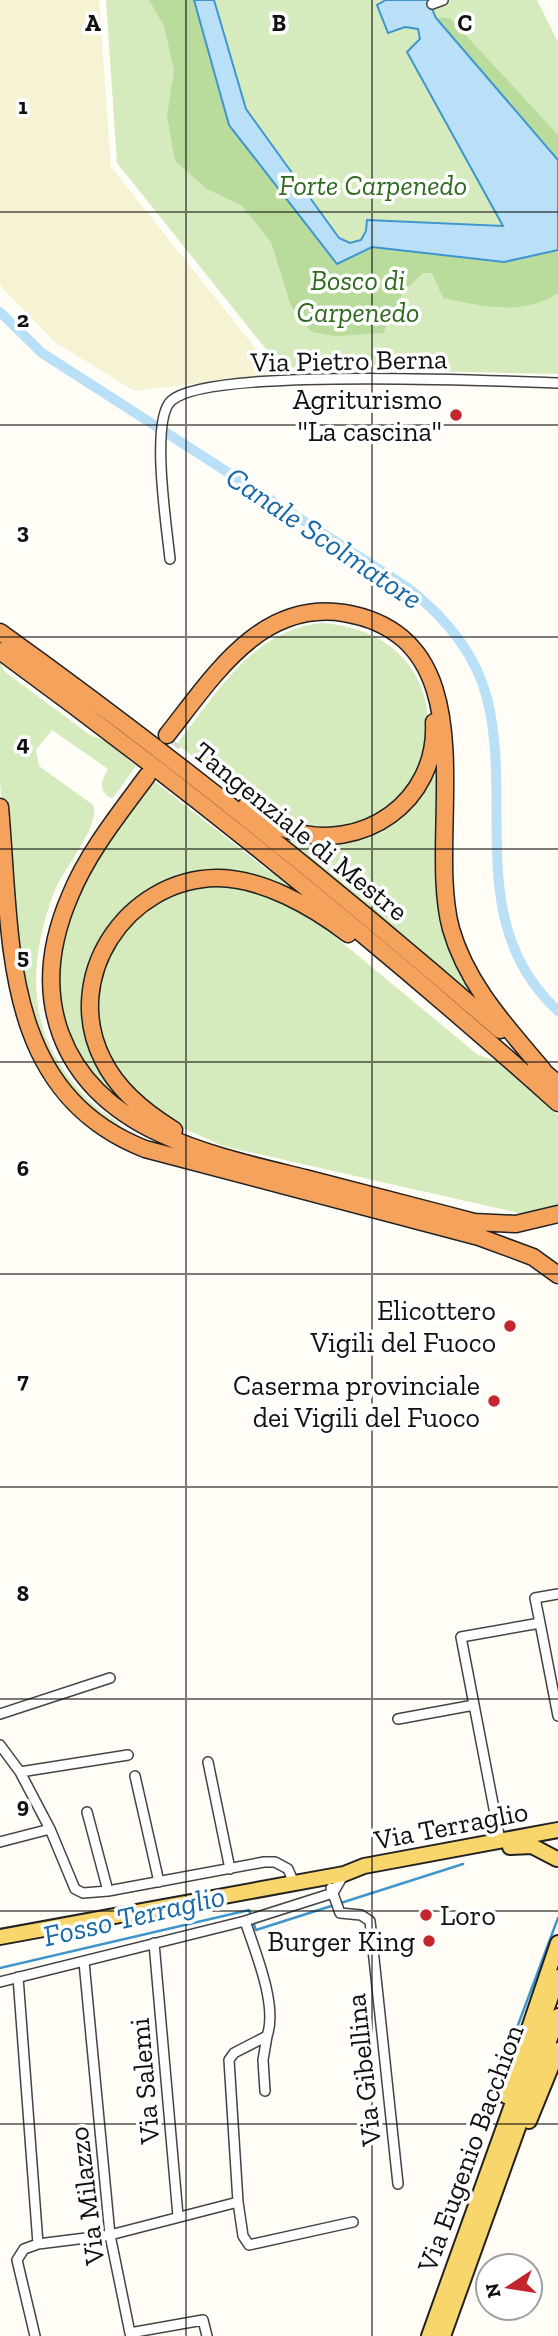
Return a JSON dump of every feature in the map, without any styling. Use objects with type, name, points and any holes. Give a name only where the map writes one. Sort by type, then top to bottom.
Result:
[{"type":"highway","points":[[171,758],[194,767],[273,824],[300,833],[334,836],[359,832],[380,823],[414,793],[428,766],[434,720],[421,680],[408,660],[394,646],[354,625],[318,622],[285,629],[253,649],[171,738],[237,650],[282,619],[305,613],[345,614],[378,624],[400,638],[427,672],[440,704],[446,757],[444,876],[452,933],[481,995],[542,1070]]},
{"type":"highway","name":"Tangenziale di Mestre","points":[[0,632],[171,758],[434,973],[558,1084]]},
{"type":"highway","name":"Tangenziale di Mestre","points":[[0,651],[258,847],[464,1019],[558,1102]]},
{"type":"highway","points":[[248,1177],[178,1152],[109,1114],[64,1064],[45,1023],[41,966],[58,898],[84,847],[143,773],[92,852],[66,905],[51,965],[55,1018],[75,1065],[115,1106],[160,1133],[233,1160],[482,1223],[527,1223],[558,1214]]},
{"type":"highway","points":[[0,807],[9,933],[19,999],[32,1044],[47,1072],[70,1102],[108,1133],[171,1158],[495,1242],[533,1257],[558,1275]]},
{"type":"highway","points":[[233,1160],[188,1138],[139,1105],[109,1072],[94,1039],[90,995],[100,955],[122,920],[147,900],[180,885],[203,880],[226,878],[260,886],[332,922],[429,1000],[464,1019]]},
{"type":"main road","points":[[500,1840],[509,1833],[558,1821]]},
{"type":"main road","points":[[558,1832],[553,1844],[558,1860]]},
{"type":"main road","name":"Via Terraglio","points":[[349,1873],[364,1866],[500,1840],[558,1832]]},
{"type":"main road","name":"Via Terraglio","points":[[0,1937],[349,1873],[365,1873],[525,1845],[540,1849],[558,1860]]},
{"type":"main road","points":[[499,2162],[517,2057],[558,1942]]},
{"type":"main road","name":"Via Eugenio Bacchion","points":[[443,2336],[558,1977]]},
{"type":"main road","name":"Via Eugenio Bacchion","points":[[429,2336],[558,2016]]},
{"type":"main road","points":[[499,2162],[531,2119],[558,2050]]},
{"type":"street","points":[[432,4],[443,0]]},
{"type":"street","name":"Via Pietro Berna","points":[[170,559],[159,442],[170,401],[188,391],[284,380],[558,383]]},
{"type":"street","points":[[558,1594],[535,1598],[558,1716]]},
{"type":"street","points":[[500,1840],[461,1637],[540,1623]]},
{"type":"street","points":[[0,1714],[110,1678]]},
{"type":"street","points":[[398,1720],[474,1705]]},
{"type":"street","points":[[0,1745],[20,1772],[50,1829],[75,1889],[83,1893],[275,1862],[288,1869],[294,1883]]},
{"type":"street","points":[[20,1772],[128,1755]]},
{"type":"street","points":[[208,1762],[230,1868]]},
{"type":"street","points":[[135,1776],[159,1882]]},
{"type":"street","points":[[87,1812],[108,1891]]},
{"type":"street","points":[[0,1842],[50,1829]]},
{"type":"street","points":[[0,1982],[154,1942],[334,1900],[349,1873]]},
{"type":"street","points":[[328,1877],[334,1900]]},
{"type":"street","name":"Via Gibellina","points":[[334,1900],[340,1913],[361,1914],[370,1921],[398,2184]]},
{"type":"street","points":[[249,1920],[268,1999],[271,2026],[263,2060],[265,2091]]},
{"type":"street","name":"Via Salemi","points":[[154,1942],[178,2216]]},
{"type":"street","name":"Via Milazzo","points":[[84,1962],[110,2235],[130,2333],[203,2319],[207,2336]]},
{"type":"street","points":[[18,1977],[38,2244]]},
{"type":"street","points":[[267,2036],[234,2053],[229,2060],[238,2202],[243,2236],[249,2245],[354,2222]]},
{"type":"street","points":[[35,2336],[17,2260],[24,2249],[38,2244],[110,2235],[238,2202]]},
{"type":"shaded area","points":[[0,0],[99,0],[111,167],[276,374],[134,391],[55,342],[4,290],[0,284]]},
{"type":"green space","name":"Forte Carpenedo","points":[[106,0],[537,0],[558,42],[558,374],[281,368],[117,163]]},
{"type":"green space","name":"Bosco di Carpenedo","points":[[149,0],[194,0],[229,125],[337,263],[372,247],[504,262],[558,250],[558,293],[530,305],[502,308],[488,306],[443,298],[432,273],[423,273],[403,292],[383,333],[336,336],[312,332],[291,306],[271,242],[242,206],[207,189],[175,161],[167,116],[174,70],[164,26]]},
{"type":"green space","points":[[436,18],[450,18],[558,135],[558,160]]},
{"type":"green space","points":[[333,614],[374,626],[326,615]]},
{"type":"green space","points":[[326,615],[294,619],[306,616]]},
{"type":"green space","points":[[323,623],[378,638],[412,669],[427,708],[425,750],[407,789],[375,817],[330,829],[274,819],[177,744],[222,685],[256,651],[276,637],[298,628]]},
{"type":"green space","points":[[374,626],[408,649],[428,682],[439,721],[443,899],[447,924],[465,971],[477,993],[475,997],[286,839],[289,834],[331,839],[370,830],[395,816],[424,785],[437,749],[436,711],[423,675],[401,645]]},
{"type":"green space","points":[[268,631],[248,646],[213,683],[234,657],[260,635]]},
{"type":"green space","points":[[0,661],[4,671],[90,735],[106,741],[136,766],[113,798],[105,794],[102,787],[108,769],[52,730],[36,750],[39,766],[93,805],[94,813],[87,835],[55,890],[43,926],[36,982],[40,1019],[46,1037],[68,1077],[92,1103],[124,1130],[103,1123],[44,1058],[16,960],[0,783]]},
{"type":"green space","points":[[150,778],[270,872],[273,870],[299,890],[296,894],[235,876],[135,901],[85,1008],[127,1106],[86,1067],[59,1015],[56,961],[78,886]]},
{"type":"green space","points":[[206,881],[268,892],[332,928],[333,935],[478,1055],[497,1061],[558,1115],[558,1206],[535,1214],[523,1214],[223,1146],[172,1123],[131,1094],[99,1044],[94,978],[139,908]]},
{"type":"water","points":[[194,0],[214,0],[246,109],[339,238],[350,243],[361,240],[366,231],[367,220],[503,226],[407,52],[420,39],[418,29],[405,27],[388,33],[377,5],[386,0],[428,0],[436,18],[558,160],[558,250],[504,262],[372,247],[337,264],[229,125]]},
{"type":"waterway","name":"Canale Scolmatore","points":[[0,312],[42,353],[408,588],[446,623],[475,665],[487,698],[494,738],[497,862],[501,902],[511,940],[529,977],[558,1011]]},
{"type":"waterway","name":"Fosso Terraglio","points":[[0,1968],[249,1910],[256,1930],[463,1864]]},
{"type":"waterway","name":"Fosso Terraglio","points":[[509,2049],[558,1918]]},
{"type":"tunnel","points":[[157,763],[175,741]]},
{"type":"place","name":"Agriturismo \"La cascina\"","points":[[456,415]]},
{"type":"place","name":"Elicottero Vigili del Fuoco","points":[[510,1326]]},
{"type":"place","name":"Caserma provinciale dei Vigili del Fuoco","points":[[494,1401]]},
{"type":"place","name":"Loro","points":[[426,1915]]},
{"type":"place","name":"Burger King","points":[[429,1941]]}]
